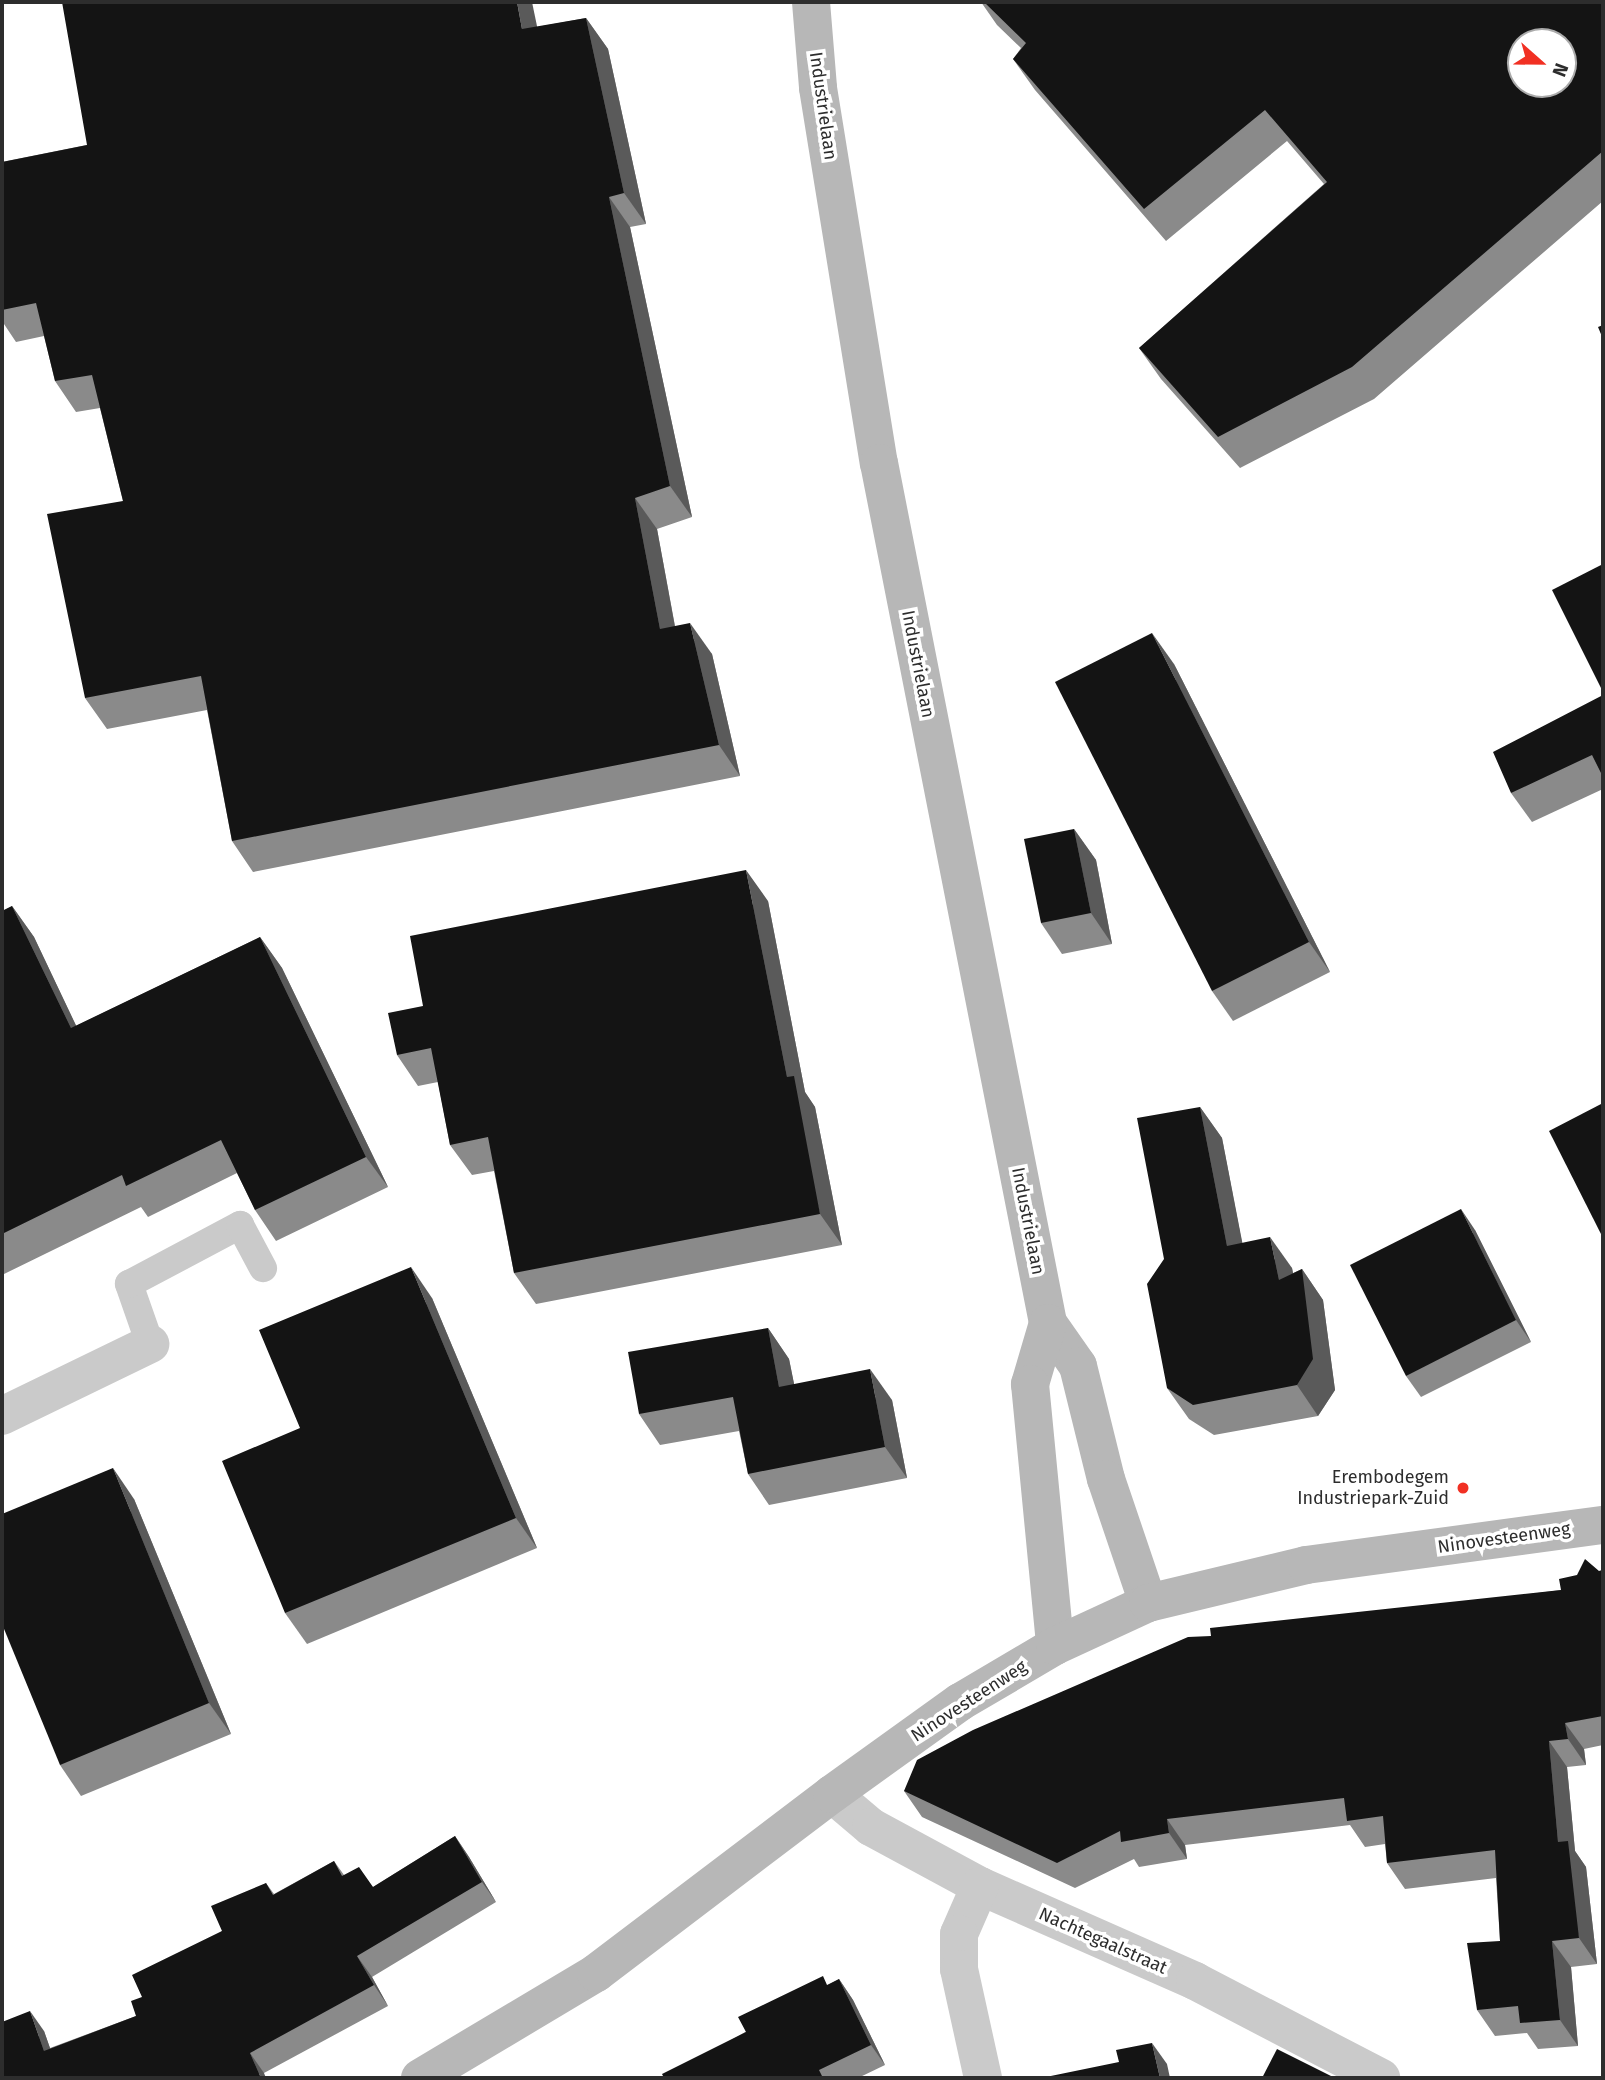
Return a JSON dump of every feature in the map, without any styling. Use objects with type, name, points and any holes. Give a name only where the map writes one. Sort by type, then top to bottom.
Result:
[{"type":"street","name":"Industrielaan","points":[[811,2],[818,88],[879,463],[1048,1323],[1079,1366],[1105,1479],[1148,1603]]},
{"type":"street","name":"Industrielaan","points":[[1048,1323],[1030,1384],[1055,1646]]},
{"type":"street","points":[[2,1416],[150,1344]]},
{"type":"street","name":"Ninovesteenweg","points":[[420,2078],[596,1973],[832,1794],[960,1702],[1055,1646],[1148,1603],[1306,1565],[1603,1525]]},
{"type":"street","name":"Nachtegaalstraat","points":[[832,1794],[871,1827],[980,1885],[1195,1981],[1381,2078]]},
{"type":"street","points":[[980,1885],[959,1934],[959,1969],[983,2078]]},
{"type":"lane","points":[[150,1344],[129,1284],[240,1225],[263,1268]]},
{"type":"building","points":[[62,2],[517,2],[522,29],[586,18],[624,193],[609,197],[670,486],[635,498],[660,629],[690,623],[719,745],[232,841],[201,676],[85,698],[47,514],[123,501],[92,375],[55,381],[36,303],[2,310],[2,162],[87,145]]},
{"type":"building","points":[[984,2],[1603,2],[1603,151],[1352,367],[1218,437],[1139,348],[1327,182],[1265,110],[1144,209],[1013,59],[1026,43]]},
{"type":"building","points":[[1603,325],[1603,339],[1598,327]]},
{"type":"building","points":[[1603,564],[1603,692],[1552,590]]},
{"type":"building","points":[[1152,633],[1309,942],[1212,991],[1055,682]]},
{"type":"building","points":[[1603,695],[1603,777],[1592,755],[1511,793],[1493,752]]},
{"type":"building","points":[[1074,829],[1091,913],[1041,923],[1024,839]]},
{"type":"building","points":[[746,870],[787,1077],[794,1076],[820,1214],[514,1273],[488,1137],[450,1145],[431,1048],[397,1055],[388,1013],[423,1006],[410,936]]},
{"type":"building","points":[[12,906],[71,1028],[260,937],[366,1157],[255,1210],[221,1140],[126,1186],[122,1175],[2,1234],[2,911]]},
{"type":"building","points":[[1603,1103],[1603,1238],[1549,1131]]},
{"type":"building","points":[[1200,1107],[1227,1246],[1270,1237],[1279,1280],[1302,1269],[1313,1359],[1297,1385],[1193,1405],[1167,1388],[1147,1284],[1164,1259],[1137,1118]]},
{"type":"building","points":[[1461,1209],[1516,1320],[1406,1376],[1350,1265]]},
{"type":"building","points":[[411,1267],[516,1518],[285,1613],[222,1461],[300,1428],[259,1330]]},
{"type":"building","points":[[768,1328],[779,1387],[870,1369],[885,1447],[748,1474],[733,1397],[639,1414],[628,1352]]},
{"type":"building","points":[[113,1468],[209,1703],[60,1765],[2,1624],[2,1514]]},
{"type":"building","points":[[1585,1559],[1599,1571],[1603,1570],[1603,1716],[1565,1723],[1568,1739],[1549,1741],[1558,1842],[1568,1841],[1579,1938],[1552,1941],[1560,2020],[1520,2023],[1518,2006],[1477,2010],[1467,1943],[1500,1941],[1495,1850],[1387,1863],[1383,1816],[1347,1821],[1344,1798],[1167,1819],[1169,1833],[1121,1842],[1120,1831],[1057,1863],[904,1791],[917,1760],[973,1730],[1188,1637],[1211,1636],[1210,1628],[1561,1590],[1559,1579],[1577,1575]]},
{"type":"building","points":[[455,1836],[482,1882],[357,1956],[374,1985],[250,2053],[261,2078],[2,2078],[2,2022],[30,2011],[44,2051],[136,2016],[131,2001],[142,1997],[132,1975],[222,1931],[211,1906],[266,1883],[273,1895],[334,1861],[342,1876],[359,1867],[373,1887]]},
{"type":"building","points":[[823,1976],[827,1985],[839,1979],[871,2045],[819,2070],[823,2078],[664,2078],[662,2074],[746,2032],[738,2017]]},
{"type":"building","points":[[1152,2043],[1160,2078],[1041,2078],[1119,2062],[1116,2050]]},
{"type":"building","points":[[1277,2049],[1335,2078],[1262,2078]]},
{"type":"place","name":"Erembodegem Industriepark-Zuid","points":[[1463,1488]]}]
